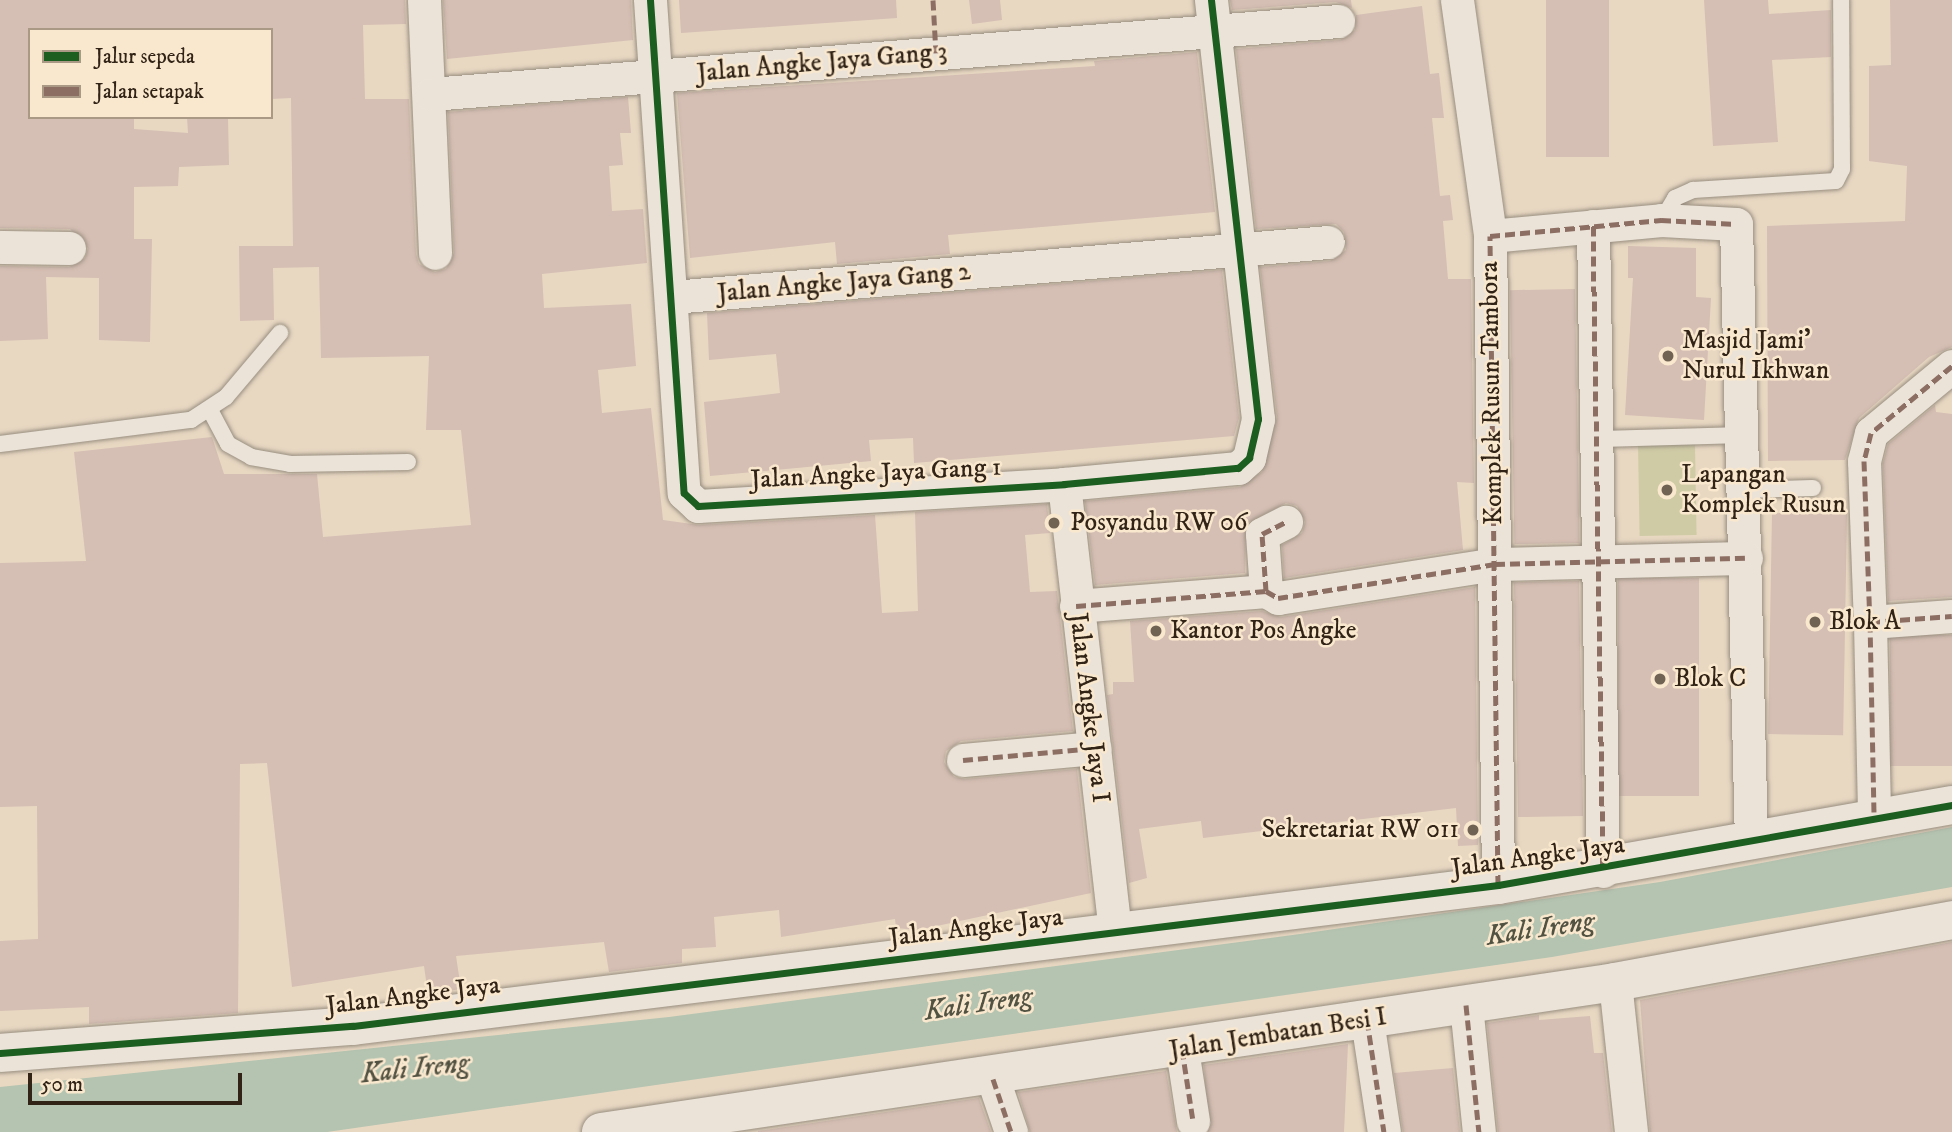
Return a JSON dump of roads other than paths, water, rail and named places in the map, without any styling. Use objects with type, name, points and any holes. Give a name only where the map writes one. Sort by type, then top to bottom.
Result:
[{"type":"street","points":[[424,0],[435,253]]},
{"type":"street","points":[[650,0],[672,297]]},
{"type":"street","points":[[1457,0],[1490,236]]},
{"type":"street","points":[[1212,15],[1236,250]]},
{"type":"street","name":"Jalan Angke Jaya Gang 3","points":[[430,94],[654,77],[1212,15],[1338,21]]},
{"type":"street","name":"Komplek Rusun Tambora","points":[[1746,558],[1603,559],[1495,564],[1490,236],[1661,220],[1738,223],[1744,435],[1751,841]]},
{"type":"street","points":[[1593,226],[1603,559],[1603,871]]},
{"type":"street","name":"Jalan Angke Jaya Gang 2","points":[[672,297],[1328,242]]},
{"type":"street","points":[[0,247],[69,248]]},
{"type":"street","name":"Jalan Angke Jaya Gang 1","points":[[672,297],[684,493],[690,502],[1064,484],[1238,468],[1255,440],[1258,419],[1236,250]]},
{"type":"street","points":[[1874,818],[1864,461],[1871,433],[1952,366]]},
{"type":"street","name":"Jalan Angke Jaya I","points":[[1064,484],[1115,933]]},
{"type":"street","points":[[1266,591],[1262,534],[1286,522]]},
{"type":"street","points":[[1076,606],[1266,591],[1278,598],[1495,564],[1498,885]]},
{"type":"street","points":[[1870,622],[1952,616]]},
{"type":"street","points":[[963,760],[1094,748]]},
{"type":"street","name":"Jalan Angke Jaya","points":[[0,1053],[353,1026],[1498,885],[1603,871],[1952,805]]},
{"type":"street","name":"Jalan Jembatan Besi I","points":[[601,1132],[726,1124],[993,1079],[1615,982],[1952,920]]},
{"type":"street","points":[[1615,982],[1631,1132]]},
{"type":"street","points":[[1466,1005],[1479,1132]]},
{"type":"street","points":[[1367,1020],[1384,1132]]},
{"type":"street","points":[[1182,1049],[1193,1121]]},
{"type":"street","points":[[993,1079],[1011,1132]]},
{"type":"lane","points":[[1661,220],[1675,198],[1693,190],[1836,181],[1842,169],[1840,0]]},
{"type":"lane","points":[[0,444],[191,420],[211,410],[280,333]]},
{"type":"lane","points":[[211,410],[228,444],[251,457],[290,464],[408,462]]},
{"type":"lane","points":[[1600,439],[1744,435]]},
{"type":"lane","points":[[1745,490],[1813,488]]},
{"type":"water","name":"Kali Ireng","points":[[1952,827],[1952,887],[1552,957],[327,1132],[0,1132],[0,1087],[669,1017],[1300,934],[1660,882]]},
{"type":"place","name":"Masjid Jami' Nurul Ikhwan","points":[[1668,356]]},
{"type":"place","name":"Lapangan Komplek Rusun","points":[[1667,490]]},
{"type":"place","name":"Posyandu RW 06","points":[[1054,523]]},
{"type":"place","name":"Blok A","points":[[1815,622]]},
{"type":"place","name":"Kantor Pos Angke","points":[[1156,631]]},
{"type":"place","name":"Blok C","points":[[1660,679]]},
{"type":"place","name":"Sekretariat RW 011","points":[[1473,830]]}]
